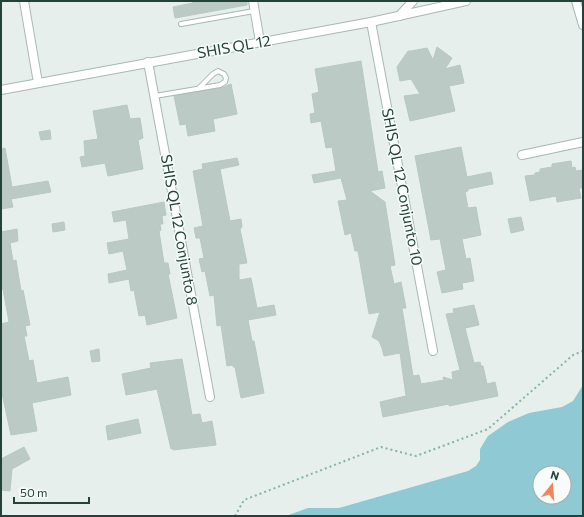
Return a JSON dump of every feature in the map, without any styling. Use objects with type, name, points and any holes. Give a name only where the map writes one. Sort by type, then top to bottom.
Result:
[{"type":"street","points":[[24,1],[38,83]]},
{"type":"street","points":[[253,1],[260,42]]},
{"type":"street","points":[[398,16],[413,1]]},
{"type":"street","name":"SHIS QL 12","points":[[1,90],[371,22],[466,1]]},
{"type":"street","points":[[576,1],[583,25]]},
{"type":"street","name":"SHIS QL 12 Conjunto 10","points":[[371,22],[433,352]]},
{"type":"street","name":"SHIS QL 12 Conjunto 8","points":[[148,62],[210,397]]},
{"type":"street","points":[[522,155],[583,142]]},
{"type":"lane","points":[[181,24],[254,11]]},
{"type":"lane","points":[[155,96],[198,89],[220,85],[225,82],[226,78],[224,74],[218,71],[198,89]]},
{"type":"path","points":[[234,516],[244,500],[380,447],[416,456],[488,429],[574,355],[583,351]]},
{"type":"water","points":[[583,385],[583,516],[286,516],[308,508],[339,508],[468,471],[476,466],[480,460],[480,449],[488,436],[508,422],[529,413],[562,407],[573,401]]},
{"type":"building","points":[[192,1],[247,1],[247,5],[175,18],[173,7],[193,3]]},
{"type":"building","points":[[437,47],[452,58],[445,69],[460,65],[464,83],[449,86],[455,111],[410,121],[404,96],[420,94],[411,79],[400,81],[397,67],[408,51],[427,48],[433,60]]},
{"type":"building","points":[[361,61],[378,172],[382,171],[385,188],[370,191],[385,202],[395,265],[390,266],[394,284],[401,282],[406,308],[402,308],[413,376],[419,375],[421,384],[444,380],[443,377],[453,380],[452,372],[460,370],[446,314],[454,313],[453,309],[474,305],[479,325],[465,328],[474,363],[480,362],[481,366],[483,366],[487,384],[495,382],[498,396],[383,417],[380,402],[406,396],[400,353],[384,356],[379,341],[372,337],[380,312],[369,314],[358,251],[355,251],[351,233],[345,235],[338,201],[347,200],[341,178],[314,183],[312,175],[336,171],[332,147],[326,148],[321,121],[311,123],[310,114],[315,113],[312,94],[319,92],[315,69]]},
{"type":"building","points":[[231,84],[237,114],[213,119],[215,131],[188,136],[186,124],[180,125],[174,96],[221,88]]},
{"type":"building","points":[[127,105],[130,119],[140,118],[143,138],[138,140],[143,169],[108,176],[105,163],[82,167],[80,157],[85,156],[84,141],[98,139],[93,111]]},
{"type":"building","points":[[50,130],[51,139],[41,140],[39,132]]},
{"type":"building","points":[[461,147],[467,177],[491,172],[493,184],[468,189],[468,191],[465,192],[468,208],[476,207],[481,235],[462,239],[466,259],[470,258],[474,281],[462,283],[463,289],[442,293],[437,272],[446,270],[440,239],[431,240],[415,156]]},
{"type":"building","points":[[5,148],[12,187],[48,181],[51,192],[11,199],[13,207],[1,209],[1,149]]},
{"type":"building","points":[[237,158],[239,165],[220,169],[230,221],[241,219],[242,227],[240,229],[247,263],[239,264],[239,280],[251,278],[257,308],[274,305],[276,315],[248,320],[252,341],[254,341],[264,393],[241,398],[235,367],[233,367],[233,365],[227,366],[221,325],[217,326],[214,295],[210,296],[205,271],[202,272],[199,259],[204,258],[200,238],[196,238],[194,228],[203,226],[193,171],[203,169],[202,164]]},
{"type":"building","points":[[571,161],[572,168],[575,167],[576,171],[583,170],[583,188],[579,188],[581,198],[557,202],[556,196],[530,201],[525,176],[535,175],[535,173],[540,172],[540,169],[552,167],[552,164]]},
{"type":"building","points":[[164,202],[166,215],[162,216],[163,224],[160,224],[161,230],[159,231],[164,263],[168,263],[170,274],[168,274],[177,318],[147,325],[145,315],[139,316],[134,290],[131,291],[129,279],[109,283],[108,274],[127,270],[123,251],[109,254],[107,243],[129,239],[126,220],[114,222],[112,212]]},
{"type":"building","points":[[521,217],[524,230],[511,233],[508,219]]},
{"type":"building","points":[[64,222],[65,230],[53,232],[52,224]]},
{"type":"building","points":[[17,229],[18,241],[10,243],[13,261],[16,260],[21,291],[23,290],[30,325],[25,326],[27,336],[24,336],[29,361],[33,360],[37,383],[68,377],[71,395],[32,403],[37,431],[11,435],[1,389],[1,324],[9,322],[3,289],[1,290],[1,232]]},
{"type":"building","points":[[99,349],[100,361],[92,362],[90,351]]},
{"type":"building","points":[[182,359],[192,415],[200,414],[202,423],[212,421],[216,445],[171,449],[157,389],[126,395],[122,374],[151,368],[150,363]]},
{"type":"building","points":[[138,419],[141,433],[108,440],[106,426]]},
{"type":"building","points":[[24,447],[30,459],[12,469],[10,491],[1,490],[1,459]]}]
